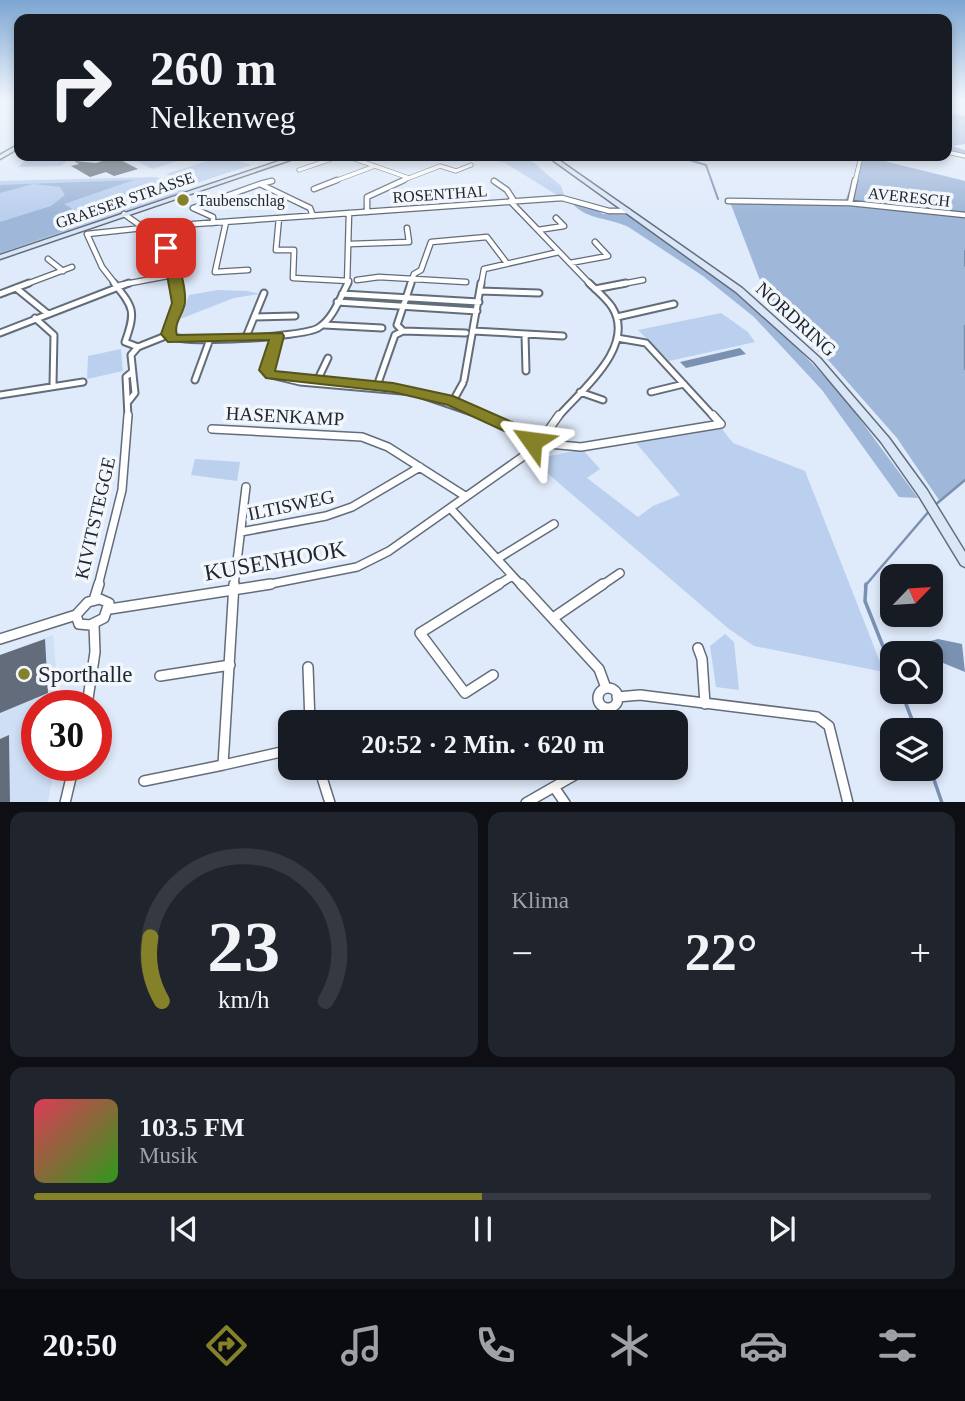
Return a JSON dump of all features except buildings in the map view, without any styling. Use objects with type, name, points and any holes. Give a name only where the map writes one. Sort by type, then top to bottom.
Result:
[{"type":"main road","name":"GRAESER STRASSE","points":[[0,257],[284,161]]},
{"type":"main road","name":"NORDRING","points":[[557,161],[738,290],[817,360],[859,408],[923,493],[965,562]]},
{"type":"street","points":[[299,170],[325,161]]},
{"type":"street","name":"ROSENTHAL","points":[[360,161],[409,178]]},
{"type":"street","points":[[728,201],[850,203],[860,161]]},
{"type":"street","name":"ROSENTHAL","points":[[367,212],[368,197],[409,178],[440,166],[456,171],[471,165]]},
{"type":"street","name":"ROSENTHAL","points":[[314,189],[375,166]]},
{"type":"street","points":[[213,223],[213,217],[193,208],[272,181]]},
{"type":"street","name":"ROSENTHAL","points":[[494,181],[507,190],[512,201]]},
{"type":"street","points":[[260,184],[310,208],[313,216]]},
{"type":"street","name":"ROSENTHAL","points":[[151,233],[213,223],[568,198],[581,200],[602,212],[628,211]]},
{"type":"street","points":[[277,336],[267,370],[278,378],[377,386],[453,401],[533,438],[545,435],[552,421],[600,372],[617,338],[617,317],[595,289],[512,201]]},
{"type":"street","name":"AVERESCH","points":[[850,203],[965,215]]},
{"type":"street","points":[[324,325],[349,281],[349,213]]},
{"type":"street","points":[[124,214],[151,233],[169,253],[178,303],[168,334],[138,347]]},
{"type":"street","points":[[279,218],[276,250],[294,250],[293,278],[349,281]]},
{"type":"street","points":[[538,230],[564,226],[556,218]]},
{"type":"street","points":[[226,222],[215,272],[248,270]]},
{"type":"street","name":"KIVITSTEGGE","points":[[94,600],[112,544],[126,470],[128,402],[135,393],[131,355],[138,347],[125,342],[134,315],[119,285],[97,258],[88,233],[143,228]]},
{"type":"street","points":[[350,244],[409,242],[407,228]]},
{"type":"street","points":[[403,331],[397,325],[414,274],[421,270],[428,246],[437,240],[487,237],[506,262]]},
{"type":"street","points":[[570,263],[608,256],[594,242]]},
{"type":"street","points":[[453,401],[463,381],[470,332],[477,311],[484,269],[559,252]]},
{"type":"street","points":[[48,259],[63,271]]},
{"type":"street","points":[[0,294],[72,267]]},
{"type":"street","points":[[0,333],[119,285],[173,275]]},
{"type":"street","points":[[357,280],[379,277],[466,282]]},
{"type":"street","points":[[595,289],[643,280]]},
{"type":"street","points":[[16,288],[48,314]]},
{"type":"street","points":[[480,291],[539,293]]},
{"type":"street","points":[[246,337],[264,293]]},
{"type":"street","points":[[342,294],[478,302]]},
{"type":"street","points":[[337,302],[477,311]]},
{"type":"street","points":[[617,317],[674,304]]},
{"type":"street","points":[[254,317],[295,316]]},
{"type":"street","points":[[35,318],[54,335],[53,385]]},
{"type":"street","points":[[168,334],[173,339],[210,339],[277,336],[307,332],[324,325],[382,328]]},
{"type":"street","points":[[377,386],[395,335],[403,331],[563,336]]},
{"type":"street","points":[[524,334],[526,371]]},
{"type":"street","name":"KUSENHOOK","points":[[110,609],[233,591],[357,567],[389,551],[538,446],[549,444],[581,447],[721,424],[646,342],[617,338]]},
{"type":"street","points":[[195,380],[210,339]]},
{"type":"street","points":[[317,381],[328,358]]},
{"type":"street","points":[[0,395],[83,382]]},
{"type":"street","points":[[651,392],[684,384]]},
{"type":"street","points":[[580,392],[603,400]]},
{"type":"street","name":"HASENKAMP","points":[[212,429],[362,437],[388,447],[466,496]]},
{"type":"street","points":[[545,435],[550,439],[549,444]]},
{"type":"street","points":[[533,438],[533,443],[538,446]]},
{"type":"street","name":"ILTISWEG","points":[[241,532],[326,516],[352,507],[420,467]]},
{"type":"street","points":[[223,765],[233,591],[246,487]]},
{"type":"street","points":[[451,509],[599,669],[606,688],[617,697],[640,695],[817,717],[829,726],[848,802]]},
{"type":"street","points":[[497,558],[554,524]]},
{"type":"street","points":[[553,618],[620,573]]},
{"type":"street","points":[[493,675],[465,693],[419,633],[512,576]]},
{"type":"street","points":[[0,639],[76,615],[82,606],[94,600],[106,600],[110,609],[104,618],[94,625],[79,624],[76,615]]},
{"type":"street","points":[[90,690],[95,652],[94,625]]},
{"type":"street","points":[[698,648],[702,659],[705,704]]},
{"type":"street","points":[[160,676],[230,665]]},
{"type":"street","points":[[308,667],[310,710]]},
{"type":"street","points":[[606,688],[598,694],[602,705],[612,707],[617,697]]},
{"type":"street","points":[[144,781],[278,753]]},
{"type":"street","points":[[323,780],[330,802]]},
{"type":"street","points":[[528,802],[566,780]]},
{"type":"street","points":[[65,802],[70,781]]},
{"type":"street","points":[[554,787],[564,802]]},
{"type":"shaded area","points":[[952,138],[965,138],[965,144],[952,146]]},
{"type":"shaded area","points":[[952,146],[965,150],[965,156],[952,153]]},
{"type":"shaded area","points":[[25,161],[67,161],[61,166],[18,167]]},
{"type":"shaded area","points":[[137,161],[178,161],[152,169]]},
{"type":"shaded area","points":[[207,161],[239,161],[252,165],[190,185],[166,174]]},
{"type":"shaded area","points":[[497,161],[532,161],[561,186],[564,195],[560,197],[505,163]]},
{"type":"shaded area","points":[[862,161],[884,161],[965,181],[965,480],[939,500],[897,438],[830,362],[771,309],[730,202],[844,203]]},
{"type":"shaded area","points":[[156,177],[186,191],[0,254],[0,181]]},
{"type":"shaded area","points":[[134,180],[64,204],[93,221],[0,253],[0,222],[51,206],[65,195],[60,187],[33,184],[0,193],[0,185]]},
{"type":"shaded area","points":[[572,203],[584,204],[603,214],[628,215],[704,267],[778,328],[842,395],[918,498],[899,497],[822,390],[754,317],[703,276],[630,228],[585,213]]},
{"type":"shaded area","points":[[218,290],[260,294],[234,298],[180,319],[189,295]]},
{"type":"shaded area","points":[[721,313],[748,332],[755,342],[669,361],[638,330]]},
{"type":"shaded area","points":[[740,348],[746,354],[686,368],[680,362]]},
{"type":"shaded area","points":[[121,349],[123,371],[87,379],[88,356]]},
{"type":"shaded area","points":[[722,429],[733,443],[805,471],[880,662],[880,671],[754,646],[729,629],[532,460],[582,449],[600,469],[587,478],[638,517],[653,506],[680,495],[636,443]]},
{"type":"shaded area","points":[[195,459],[240,462],[237,481],[191,475]]},
{"type":"shaded area","points":[[725,634],[734,642],[739,690],[716,687],[710,646]]},
{"type":"shaded area","points":[[53,635],[58,690],[21,690],[21,781],[52,781],[48,802],[0,802],[0,655]]},
{"type":"shaded area","points":[[938,639],[962,644],[965,672],[943,663],[943,641],[931,641]]},
{"type":"waterway","points":[[693,161],[706,165],[718,199]]},
{"type":"waterway","points":[[965,251],[965,266]]},
{"type":"waterway","points":[[965,326],[965,369]]},
{"type":"waterway","points":[[935,505],[965,480]]},
{"type":"waterway","points":[[866,585],[930,510]]},
{"type":"waterway","points":[[866,585],[865,601],[881,641]]},
{"type":"waterway","points":[[906,704],[911,718]]},
{"type":"waterway","points":[[934,781],[942,802]]},
{"type":"place","name":"Taubenschlag","points":[[183,200]]},
{"type":"place","name":"Sporthalle","points":[[24,674]]},
{"type":"route","points":[[166,248],[178,303],[168,328],[168,334],[173,339],[277,336],[267,370],[278,378],[351,383],[430,395],[453,401],[533,438],[532,441]]}]
